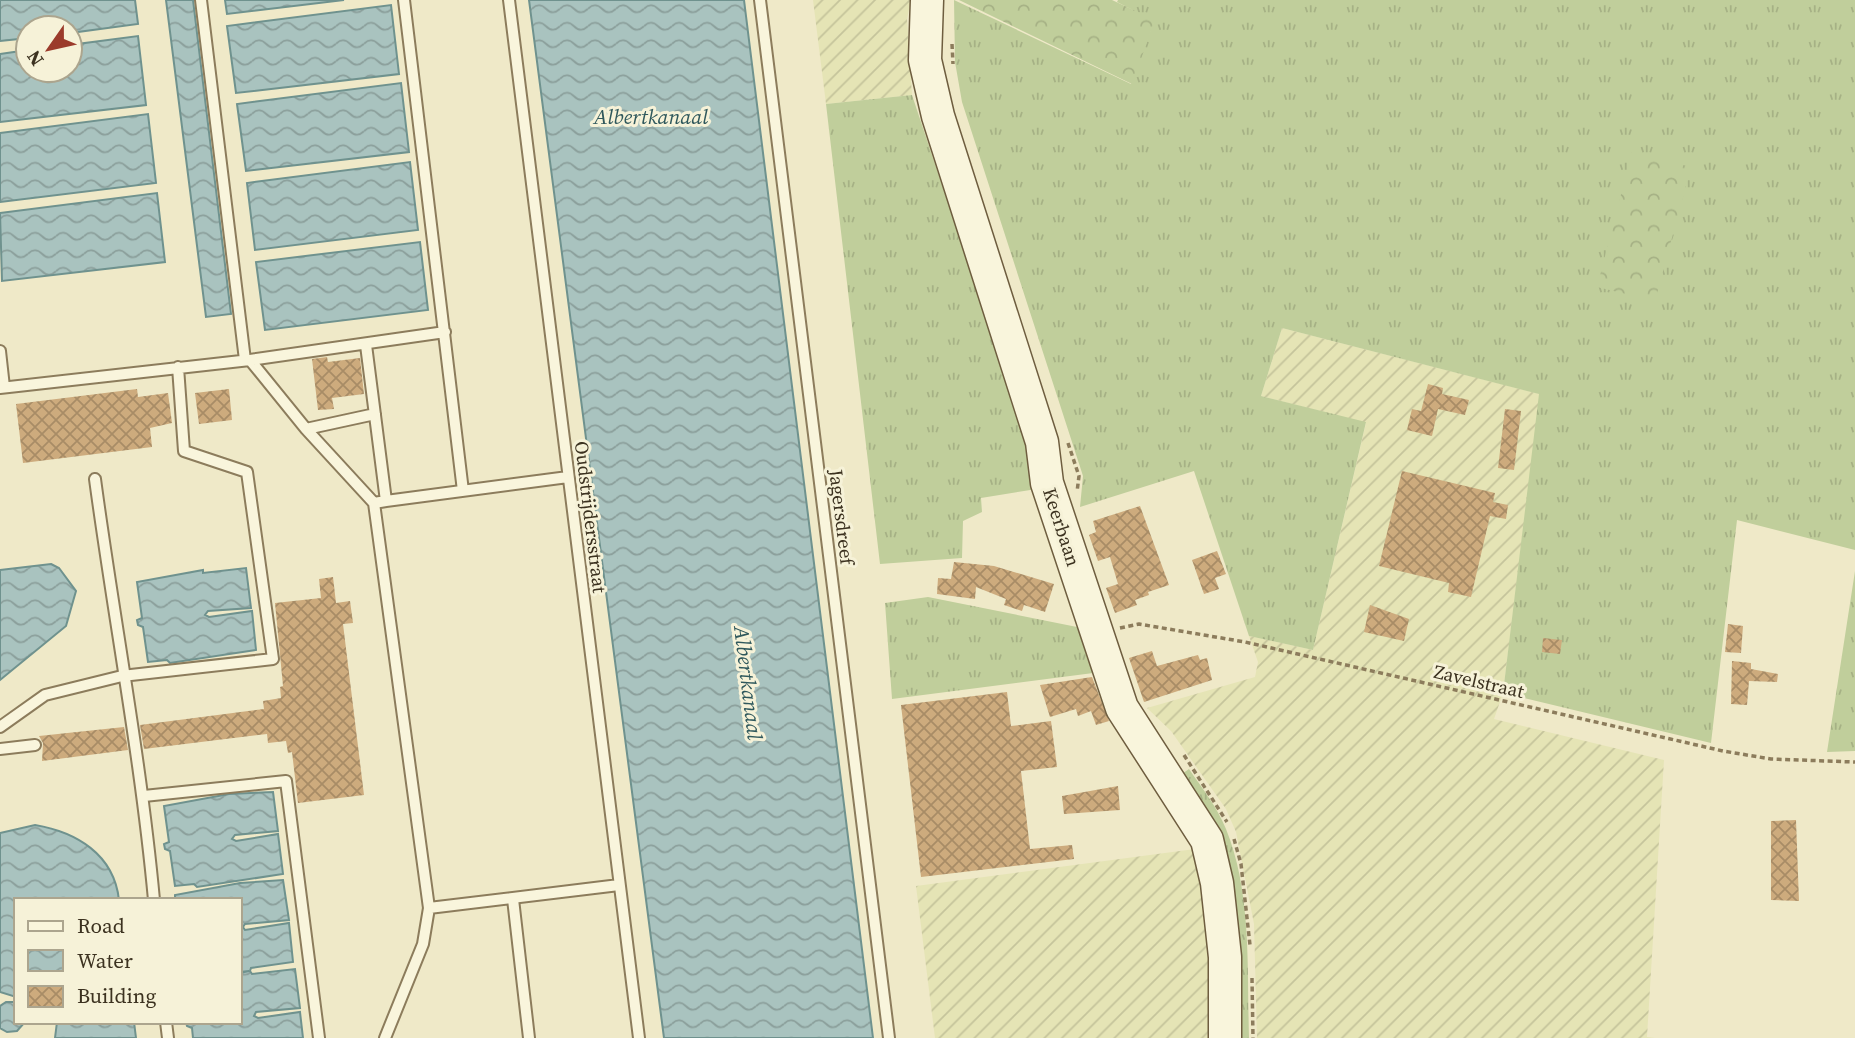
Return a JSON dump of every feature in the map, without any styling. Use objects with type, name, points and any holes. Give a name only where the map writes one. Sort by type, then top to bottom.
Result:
[{"type":"street","name":"Keerbaan","points":[[927,0],[925,60],[938,116],[1042,442],[1047,483],[1122,708],[1185,802],[1207,841],[1217,883],[1225,957],[1225,1038]]},
{"type":"lane","points":[[201,0],[247,360],[374,503],[429,908],[423,944],[386,1038]]},
{"type":"lane","points":[[404,0],[463,491]]},
{"type":"lane","name":"Oudstrijdersstraat","points":[[509,0],[639,1038]]},
{"type":"lane","name":"Jagersdreef","points":[[760,0],[889,1038]]},
{"type":"lane","points":[[0,351],[2,388],[366,345],[445,332]]},
{"type":"lane","points":[[366,345],[386,501]]},
{"type":"lane","points":[[0,727],[45,695],[122,676],[273,659],[247,472],[184,451],[177,367]]},
{"type":"lane","points":[[306,429],[374,414]]},
{"type":"lane","points":[[374,503],[568,478]]},
{"type":"lane","points":[[95,479],[122,676],[144,796],[154,898]]},
{"type":"lane","points":[[0,749],[35,745]]},
{"type":"lane","points":[[144,796],[286,781],[319,1038]]},
{"type":"lane","points":[[429,908],[619,885]]},
{"type":"lane","points":[[513,899],[529,1038]]},
{"type":"path","points":[[951,37],[953,73]]},
{"type":"path","points":[[1067,439],[1079,477],[1075,503]]},
{"type":"path","name":"Zavelstraat","points":[[1098,634],[1139,624],[1219,638],[1723,751],[1771,760],[1855,762]]},
{"type":"path","points":[[1182,752],[1224,815],[1234,839],[1241,864],[1251,950]]},
{"type":"path","points":[[1252,975],[1253,1038]]},
{"type":"green space","points":[[813,0],[911,0],[907,19],[912,95],[826,104]]},
{"type":"green space","points":[[954,0],[1131,84],[1154,21],[1117,2],[1118,0],[1855,0],[1855,550],[1737,520],[1711,743],[1503,693],[1539,394],[1282,328],[1261,396],[1366,422],[1313,650],[1249,636],[1194,471],[1080,507],[1083,476],[962,102],[955,62]]},
{"type":"green space","points":[[959,0],[1112,0],[1155,20],[1132,84]]},
{"type":"green space","points":[[912,95],[1043,488],[981,498],[982,512],[963,521],[962,558],[880,564],[826,104]]},
{"type":"green space","points":[[1632,152],[1691,167],[1655,301],[1597,287]]},
{"type":"green space","points":[[1282,328],[1540,394],[1503,693],[1494,719],[1664,760],[1647,1037],[1655,1038],[1257,1038],[1254,924],[1236,832],[1226,809],[1171,731],[1147,708],[1255,677],[1258,662],[1249,636],[1313,650],[1366,423],[1261,396]]},
{"type":"green space","points":[[1855,571],[1855,751],[1827,752]]},
{"type":"green space","points":[[928,597],[1087,629],[1101,672],[892,699],[885,603]]},
{"type":"green space","points":[[1189,769],[1226,829],[1240,879],[1248,959],[1249,1038],[1236,1038],[1179,776]]},
{"type":"green space","points":[[1195,849],[1212,948],[1212,1038],[935,1038],[916,886]]},
{"type":"water","points":[[0,0],[135,0],[138,24],[84,31],[84,14],[14,14],[14,40],[0,41]]},
{"type":"water","points":[[166,0],[193,0],[231,314],[206,317]]},
{"type":"water","points":[[225,0],[344,0],[227,14]]},
{"type":"water","name":"Albertkanaal","points":[[529,0],[744,0],[873,1038],[664,1038]]},
{"type":"water","points":[[391,5],[399,74],[236,93],[227,26]]},
{"type":"water","points":[[138,36],[146,105],[0,122],[0,54],[14,52],[14,84],[84,84],[84,43]]},
{"type":"water","points":[[401,83],[409,152],[246,171],[237,104]]},
{"type":"water","points":[[148,114],[156,183],[0,202],[0,133]]},
{"type":"water","points":[[410,162],[418,230],[255,250],[247,183]]},
{"type":"water","points":[[157,193],[165,262],[2,281],[0,213]]},
{"type":"water","points":[[420,242],[428,310],[265,330],[256,262]]},
{"type":"water","points":[[51,564],[59,568],[76,591],[66,626],[0,680],[0,570]]},
{"type":"water","points":[[246,568],[251,608],[208,611],[205,615],[209,617],[252,611],[256,650],[170,663],[167,660],[148,662],[143,627],[138,625],[137,620],[142,618],[137,582],[203,570],[203,573]]},
{"type":"water","points":[[273,792],[278,831],[235,835],[232,839],[236,841],[278,834],[283,874],[197,887],[194,884],[175,886],[170,851],[165,849],[164,844],[169,842],[164,806],[229,794]]},
{"type":"water","points":[[35,825],[65,833],[78,840],[101,858],[110,870],[119,898],[14,898],[14,996],[0,992],[0,833]]},
{"type":"water","points":[[283,880],[289,920],[245,924],[243,927],[245,930],[289,923],[293,962],[251,968],[250,971],[252,974],[295,969],[300,1008],[256,1012],[254,1016],[258,1018],[300,1012],[303,1038],[193,1038],[192,1028],[187,1026],[242,1024],[242,973],[249,971],[242,972],[242,898],[175,898],[175,895],[240,883]]},
{"type":"water","points":[[6,1002],[14,1002],[14,1024],[23,1024],[17,1031],[7,1032],[0,1028],[0,1006]]},
{"type":"water","points":[[57,1024],[134,1024],[136,1038],[55,1038]]},
{"type":"building","points":[[327,357],[328,362],[360,358],[364,394],[332,398],[334,409],[318,410],[312,359]]},
{"type":"building","points":[[1428,384],[1443,388],[1442,394],[1469,400],[1465,415],[1438,409],[1432,436],[1407,430],[1412,409],[1421,411]]},
{"type":"building","points":[[137,389],[138,397],[168,393],[172,423],[150,428],[152,447],[23,463],[16,404]]},
{"type":"building","points":[[229,389],[232,420],[199,424],[195,393]]},
{"type":"building","points":[[1505,409],[1521,411],[1514,470],[1498,468]]},
{"type":"building","points":[[1402,471],[1495,493],[1493,502],[1508,505],[1506,519],[1490,516],[1471,597],[1448,592],[1449,583],[1379,566]]},
{"type":"building","points":[[1140,506],[1169,585],[1148,592],[1149,595],[1135,600],[1137,605],[1115,613],[1106,588],[1118,584],[1110,557],[1098,561],[1089,535],[1096,532],[1093,521]]},
{"type":"building","points":[[1217,551],[1226,574],[1215,578],[1219,589],[1204,594],[1192,560]]},
{"type":"building","points":[[954,562],[994,566],[1054,584],[1045,612],[1024,605],[1022,611],[1004,605],[1006,599],[976,587],[975,599],[937,594],[938,578],[951,579]]},
{"type":"building","points":[[333,577],[336,603],[350,601],[353,623],[343,624],[364,795],[298,803],[292,752],[288,753],[286,741],[268,743],[267,734],[144,749],[140,725],[264,709],[263,701],[281,698],[280,687],[283,686],[275,603],[321,598],[319,579]]},
{"type":"building","points":[[1370,605],[1409,619],[1404,641],[1364,632]]},
{"type":"building","points":[[1728,624],[1743,626],[1741,653],[1725,652]]},
{"type":"building","points":[[1543,638],[1562,640],[1560,654],[1542,652]]},
{"type":"building","points":[[1152,651],[1157,666],[1198,655],[1200,660],[1207,658],[1212,680],[1144,702],[1129,658]]},
{"type":"building","points":[[1732,661],[1751,663],[1751,669],[1778,674],[1777,682],[1749,681],[1747,705],[1731,704]]},
{"type":"building","points":[[1092,677],[1109,721],[1096,725],[1091,711],[1078,716],[1076,709],[1050,717],[1040,685]]},
{"type":"building","points":[[1007,692],[1011,726],[1051,721],[1057,767],[1021,771],[1030,849],[1072,845],[1074,859],[921,877],[901,705]]},
{"type":"building","points":[[124,727],[128,750],[42,761],[43,743],[39,736]]},
{"type":"building","points":[[1118,786],[1120,810],[1064,814],[1062,796]]},
{"type":"building","points":[[1796,820],[1799,901],[1771,900],[1771,821]]}]
